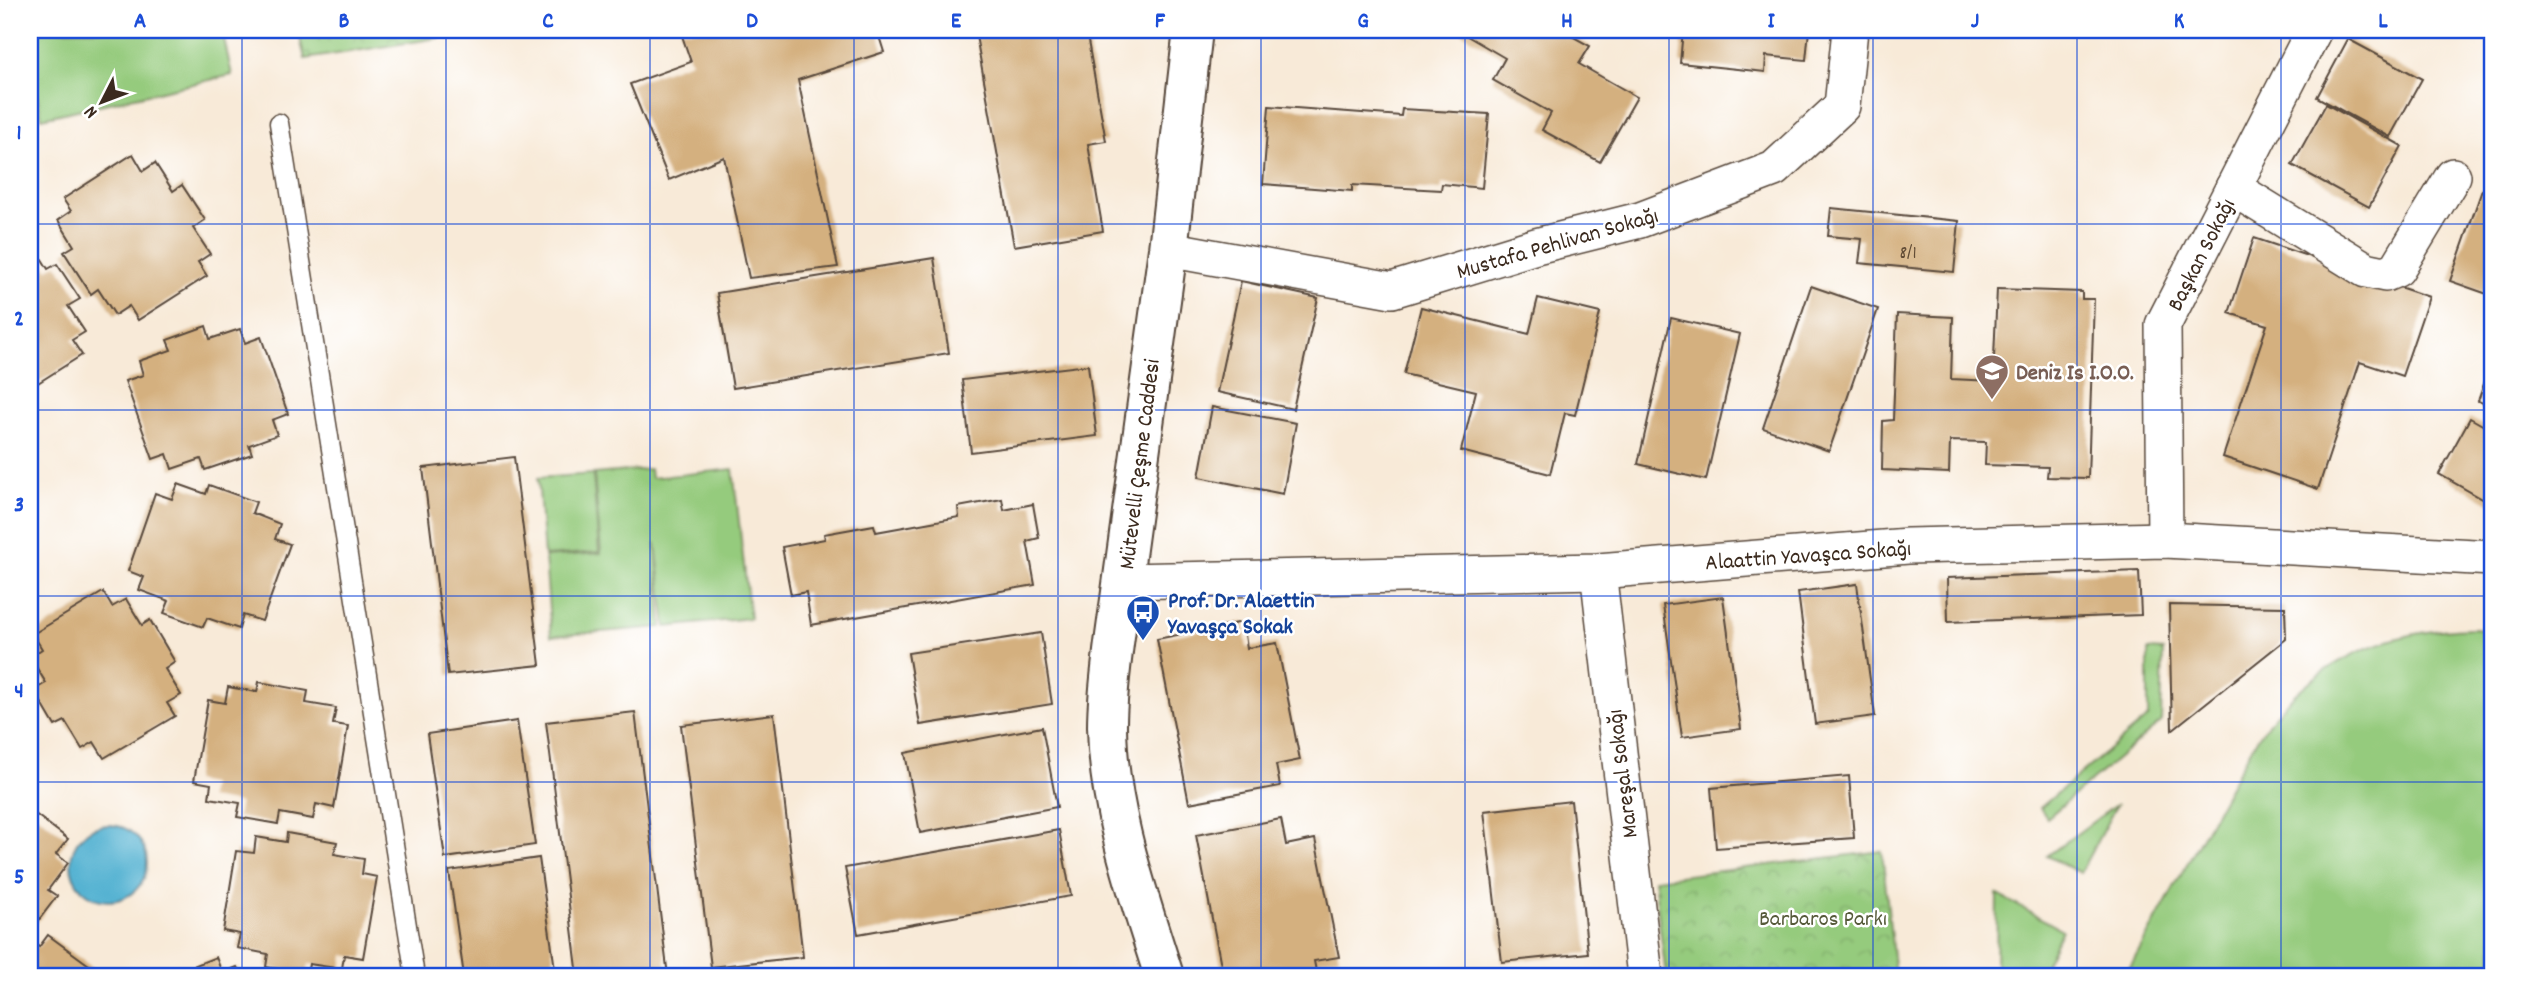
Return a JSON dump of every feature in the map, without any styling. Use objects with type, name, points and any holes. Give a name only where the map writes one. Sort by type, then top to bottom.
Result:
[{"type":"street","name":"Mütevelli Çeşme Caddesi","points":[[1164,976],[1126,852],[1112,776],[1107,729],[1109,685],[1168,249],[1193,30]]},
{"type":"street","name":"Mustafa Pehlivan Sokağı","points":[[1168,249],[1392,290],[1536,246],[1640,220],[1774,169],[1842,106],[1850,30]]},
{"type":"street","name":"Başkan Sokağı","points":[[2165,540],[2163,325],[2314,30]]},
{"type":"street","points":[[2234,188],[2366,270],[2385,274],[2397,269],[2453,176]]},
{"type":"street","name":"Alaattin Yavaşca Sokağı","points":[[1123,581],[1598,571],[1908,546],[2165,540],[2493,558]]},
{"type":"street","name":"Mareşal Sokağı","points":[[1598,571],[1645,976]]},
{"type":"lane","points":[[279,124],[415,976]]},
{"type":"green space","points":[[30,30],[222,30],[232,75],[42,118],[30,64]]},
{"type":"green space","points":[[298,30],[457,30],[438,38],[305,59]]},
{"type":"green space","points":[[650,469],[651,478],[733,469],[750,618],[666,627],[656,543],[662,627],[551,636],[545,557],[601,553],[594,474]]},
{"type":"green space","points":[[593,474],[599,552],[544,556],[538,478]]},
{"type":"green space","points":[[2438,630],[2493,630],[2493,976],[2125,976],[2250,750],[2270,721],[2293,696],[2318,675],[2374,646],[2405,636]]},
{"type":"green space","points":[[2148,650],[2163,651],[2161,722],[2047,818],[2040,808],[2148,717]]},
{"type":"green space","points":[[2117,804],[2080,873],[2047,856]]},
{"type":"green space","name":"Barbaros Parkı","points":[[1882,851],[1895,976],[1666,976],[1654,879]]},
{"type":"green space","points":[[1997,894],[2062,930],[2040,976],[1996,976]]},
{"type":"water","points":[[102,825],[116,825],[130,831],[141,842],[147,863],[144,878],[136,890],[116,901],[102,901],[88,895],[77,884],[71,870],[71,856],[77,842],[88,831]]},
{"type":"building","points":[[680,30],[877,30],[884,52],[798,80],[838,267],[749,278],[724,157],[669,180],[630,84],[691,62]]},
{"type":"building","points":[[975,30],[1086,30],[1106,141],[1088,144],[1103,231],[1014,246]]},
{"type":"building","points":[[1457,30],[1561,30],[1590,46],[1579,64],[1637,97],[1600,162],[1542,130],[1551,113],[1493,80],[1505,58]]},
{"type":"building","points":[[1683,30],[1809,30],[1806,60],[1766,56],[1765,72],[1680,63]]},
{"type":"building","points":[[2348,39],[2422,79],[2390,137],[2317,97]]},
{"type":"building","points":[[2326,104],[2402,146],[2369,207],[2292,165]]},
{"type":"building","points":[[1269,106],[1401,116],[1402,109],[1489,114],[1482,188],[1442,184],[1441,190],[1352,185],[1352,191],[1263,184]]},
{"type":"building","points":[[133,154],[143,171],[155,163],[173,191],[182,185],[205,220],[193,228],[210,254],[198,262],[207,276],[138,320],[129,306],[115,315],[98,289],[91,294],[64,252],[74,246],[58,220],[71,211],[63,199]]},
{"type":"building","points":[[2482,190],[2493,194],[2493,296],[2450,281]]},
{"type":"building","points":[[1831,208],[1959,221],[1954,272],[1859,263],[1862,239],[1828,236]]},
{"type":"building","points":[[2254,238],[2429,297],[2402,376],[2360,362],[2318,489],[2223,457],[2267,325],[2229,313]]},
{"type":"building","points":[[30,240],[48,269],[57,264],[80,299],[68,306],[85,332],[72,340],[82,355],[30,388]]},
{"type":"building","points":[[934,258],[949,353],[733,388],[717,293]]},
{"type":"building","points":[[1241,281],[1318,298],[1293,409],[1217,392]]},
{"type":"building","points":[[1811,286],[1878,309],[1829,451],[1763,428]]},
{"type":"building","name":"Deniz Is I.O.O.","points":[[1997,289],[2082,292],[2082,299],[2094,299],[2088,478],[2047,477],[2048,467],[1985,465],[1986,442],[1950,441],[1949,473],[1882,470],[1883,421],[1893,420],[1897,314],[1953,317],[1951,379],[1993,381]]},
{"type":"building","points":[[1538,298],[1600,313],[1575,415],[1565,413],[1550,474],[1461,451],[1476,391],[1404,374],[1421,307],[1529,334]]},
{"type":"building","points":[[1671,318],[1740,334],[1706,480],[1638,464]]},
{"type":"building","points":[[206,326],[210,339],[240,329],[245,343],[261,337],[288,414],[272,420],[277,435],[249,445],[252,454],[205,470],[201,459],[172,469],[167,454],[153,459],[125,381],[143,375],[139,361],[171,350],[167,340]]},
{"type":"building","points":[[2493,358],[2493,407],[2478,401]]},
{"type":"building","points":[[1088,365],[1097,436],[971,452],[962,380]]},
{"type":"building","points":[[1212,407],[1296,423],[1283,494],[1199,477]]},
{"type":"building","points":[[2470,418],[2493,431],[2493,505],[2439,474]]},
{"type":"building","points":[[514,457],[540,665],[448,675],[423,468]]},
{"type":"building","points":[[178,484],[206,494],[209,485],[256,502],[252,513],[280,524],[275,539],[290,544],[262,621],[243,615],[239,629],[207,618],[203,627],[164,613],[169,601],[139,590],[144,577],[128,571],[155,493],[172,499]]},
{"type":"building","points":[[1002,499],[1004,510],[1033,504],[1039,538],[1027,541],[1035,585],[811,625],[806,592],[791,595],[782,547],[825,539],[824,534],[874,525],[876,532],[959,517],[958,507]]},
{"type":"building","points":[[2139,571],[2141,615],[1948,622],[1947,578]]},
{"type":"building","points":[[1857,584],[1875,716],[1815,724],[1798,592]]},
{"type":"building","points":[[103,592],[112,607],[126,599],[142,625],[150,620],[175,662],[165,669],[181,695],[167,703],[175,716],[104,758],[94,742],[82,749],[65,721],[55,726],[34,690],[46,683],[30,657],[42,649],[33,634]]},
{"type":"building","points":[[1723,597],[1741,729],[1682,737],[1663,605]]},
{"type":"building","points":[[2169,605],[2285,607],[2286,639],[2172,730]]},
{"type":"building","points":[[1243,622],[1247,648],[1277,643],[1300,760],[1276,765],[1280,786],[1189,803],[1157,639]]},
{"type":"building","points":[[1041,633],[1052,704],[920,725],[908,653]]},
{"type":"building","points":[[259,682],[308,691],[306,703],[336,708],[333,724],[348,726],[334,808],[316,804],[313,819],[280,813],[278,824],[237,817],[240,803],[209,798],[211,784],[194,781],[208,700],[225,703],[228,687],[257,692]]},
{"type":"building","points":[[635,712],[668,976],[578,976],[546,722]]},
{"type":"building","points":[[774,714],[803,957],[711,967],[681,725]]},
{"type":"building","points":[[517,721],[535,845],[445,858],[427,734]]},
{"type":"building","points":[[1042,727],[1057,807],[920,833],[905,753]]},
{"type":"building","points":[[1849,776],[1854,838],[1716,848],[1711,788]]},
{"type":"building","points":[[1571,801],[1588,953],[1502,962],[1484,811]]},
{"type":"building","points":[[30,810],[68,839],[56,854],[68,863],[48,890],[57,896],[32,929],[30,928]]},
{"type":"building","points":[[1281,819],[1286,845],[1315,839],[1339,957],[1314,961],[1317,976],[1223,976],[1196,835]]},
{"type":"building","points":[[1059,830],[1071,896],[858,934],[845,868]]},
{"type":"building","points":[[287,833],[337,842],[334,854],[364,859],[362,874],[377,877],[363,958],[344,955],[342,969],[309,964],[307,974],[266,967],[268,954],[237,948],[240,934],[223,931],[236,851],[254,853],[256,837],[286,842]]},
{"type":"building","points":[[539,858],[556,976],[464,976],[449,871]]},
{"type":"building","points":[[48,935],[104,976],[30,976],[30,940],[39,947]]},
{"type":"building","points":[[216,957],[222,973],[237,967],[241,976],[168,976]]},
{"type":"place","name":"Deniz Is I.O.O.","points":[[1992,401]]},
{"type":"place","name":"Prof. Dr. Alaettin Yavaşça Sokak","points":[[1143,642]]}]
